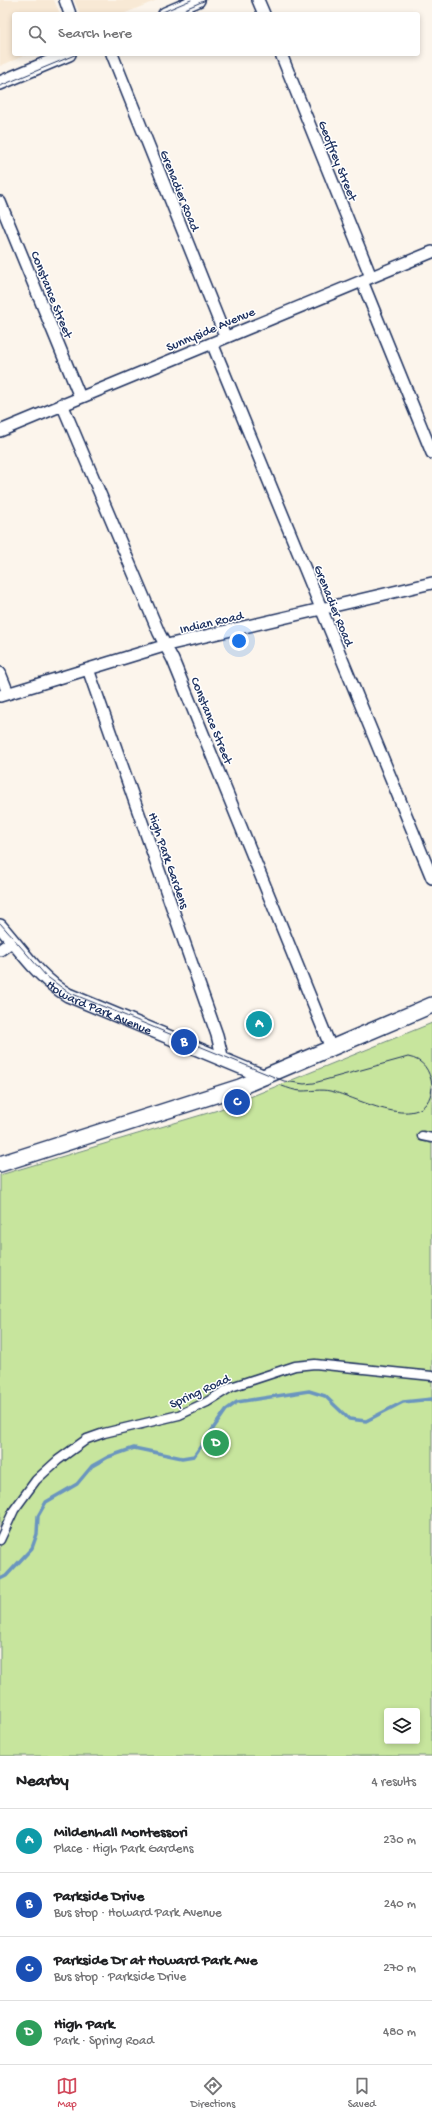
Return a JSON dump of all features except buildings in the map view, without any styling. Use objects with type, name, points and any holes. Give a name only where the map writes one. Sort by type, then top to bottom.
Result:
[{"type":"main road","points":[[0,1164],[206,1099],[265,1076],[432,1005]]},
{"type":"street","points":[[65,0],[69,12]]},
{"type":"street","points":[[170,12],[198,0]]},
{"type":"street","points":[[258,0],[263,12]]},
{"type":"street","points":[[0,83],[64,56]]},
{"type":"street","name":"Grenadier Road","points":[[113,56],[225,336]]},
{"type":"street","name":"Geoffrey Street","points":[[282,56],[432,453]]},
{"type":"street","name":"Constance Street","points":[[0,202],[80,397]]},
{"type":"street","name":"Sunnyside Avenue","points":[[0,431],[212,343],[225,336],[432,252]]},
{"type":"street","name":"Grenadier Road","points":[[212,343],[432,878]]},
{"type":"street","name":"Constance Street","points":[[62,404],[160,633],[167,645],[331,1048]]},
{"type":"street","name":"Indian Road","points":[[4,695],[167,645],[432,583]]},
{"type":"street","name":"High Park Gardens","points":[[88,669],[217,1035],[223,1060]]},
{"type":"street","points":[[0,673],[4,695]]},
{"type":"street","name":"Howard Park Avenue","points":[[0,926],[38,971],[62,992],[223,1060],[265,1076]]},
{"type":"street","points":[[0,950],[13,941]]},
{"type":"street","points":[[422,1136],[432,1138]]},
{"type":"street","name":"Spring Road","points":[[0,1540],[14,1510],[36,1480],[58,1460],[87,1439],[104,1433],[179,1415],[207,1402],[231,1387],[295,1366],[315,1364],[432,1376]]},
{"type":"shaded area","points":[[0,0],[54,0],[59,12],[12,12],[12,56],[23,56],[0,66]]},
{"type":"shaded area","points":[[74,0],[157,0],[128,12],[79,12]]},
{"type":"green space","points":[[432,1023],[432,1756],[0,1756],[0,1175],[218,1110]]},
{"type":"waterway","points":[[0,1579],[6,1576],[32,1548],[37,1534],[38,1516],[46,1502],[77,1484],[92,1466],[108,1457],[134,1448],[182,1458],[194,1456],[226,1410],[237,1402],[309,1391],[325,1396],[349,1419],[366,1421],[403,1402],[432,1399]]},
{"type":"tram line","points":[[163,12],[191,0]]},
{"type":"tram line","points":[[185,9],[206,0]]},
{"type":"tram line","points":[[0,86],[72,56]]},
{"type":"tram line","points":[[0,923],[46,976],[68,992],[284,1081],[304,1084],[314,1083],[408,1057],[414,1058],[425,1066],[432,1084]]},
{"type":"tram line","points":[[282,1086],[299,1091],[330,1091],[388,1110],[404,1112],[417,1110],[427,1103],[432,1088]]},
{"type":"place","name":"Mildenhall Montessori","points":[[259,1024]]},
{"type":"place","name":"Parkside Drive","points":[[184,1042]]},
{"type":"place","name":"Parkside Dr at Howard Park Ave","points":[[237,1102]]},
{"type":"place","name":"High Park","points":[[216,1443]]}]
